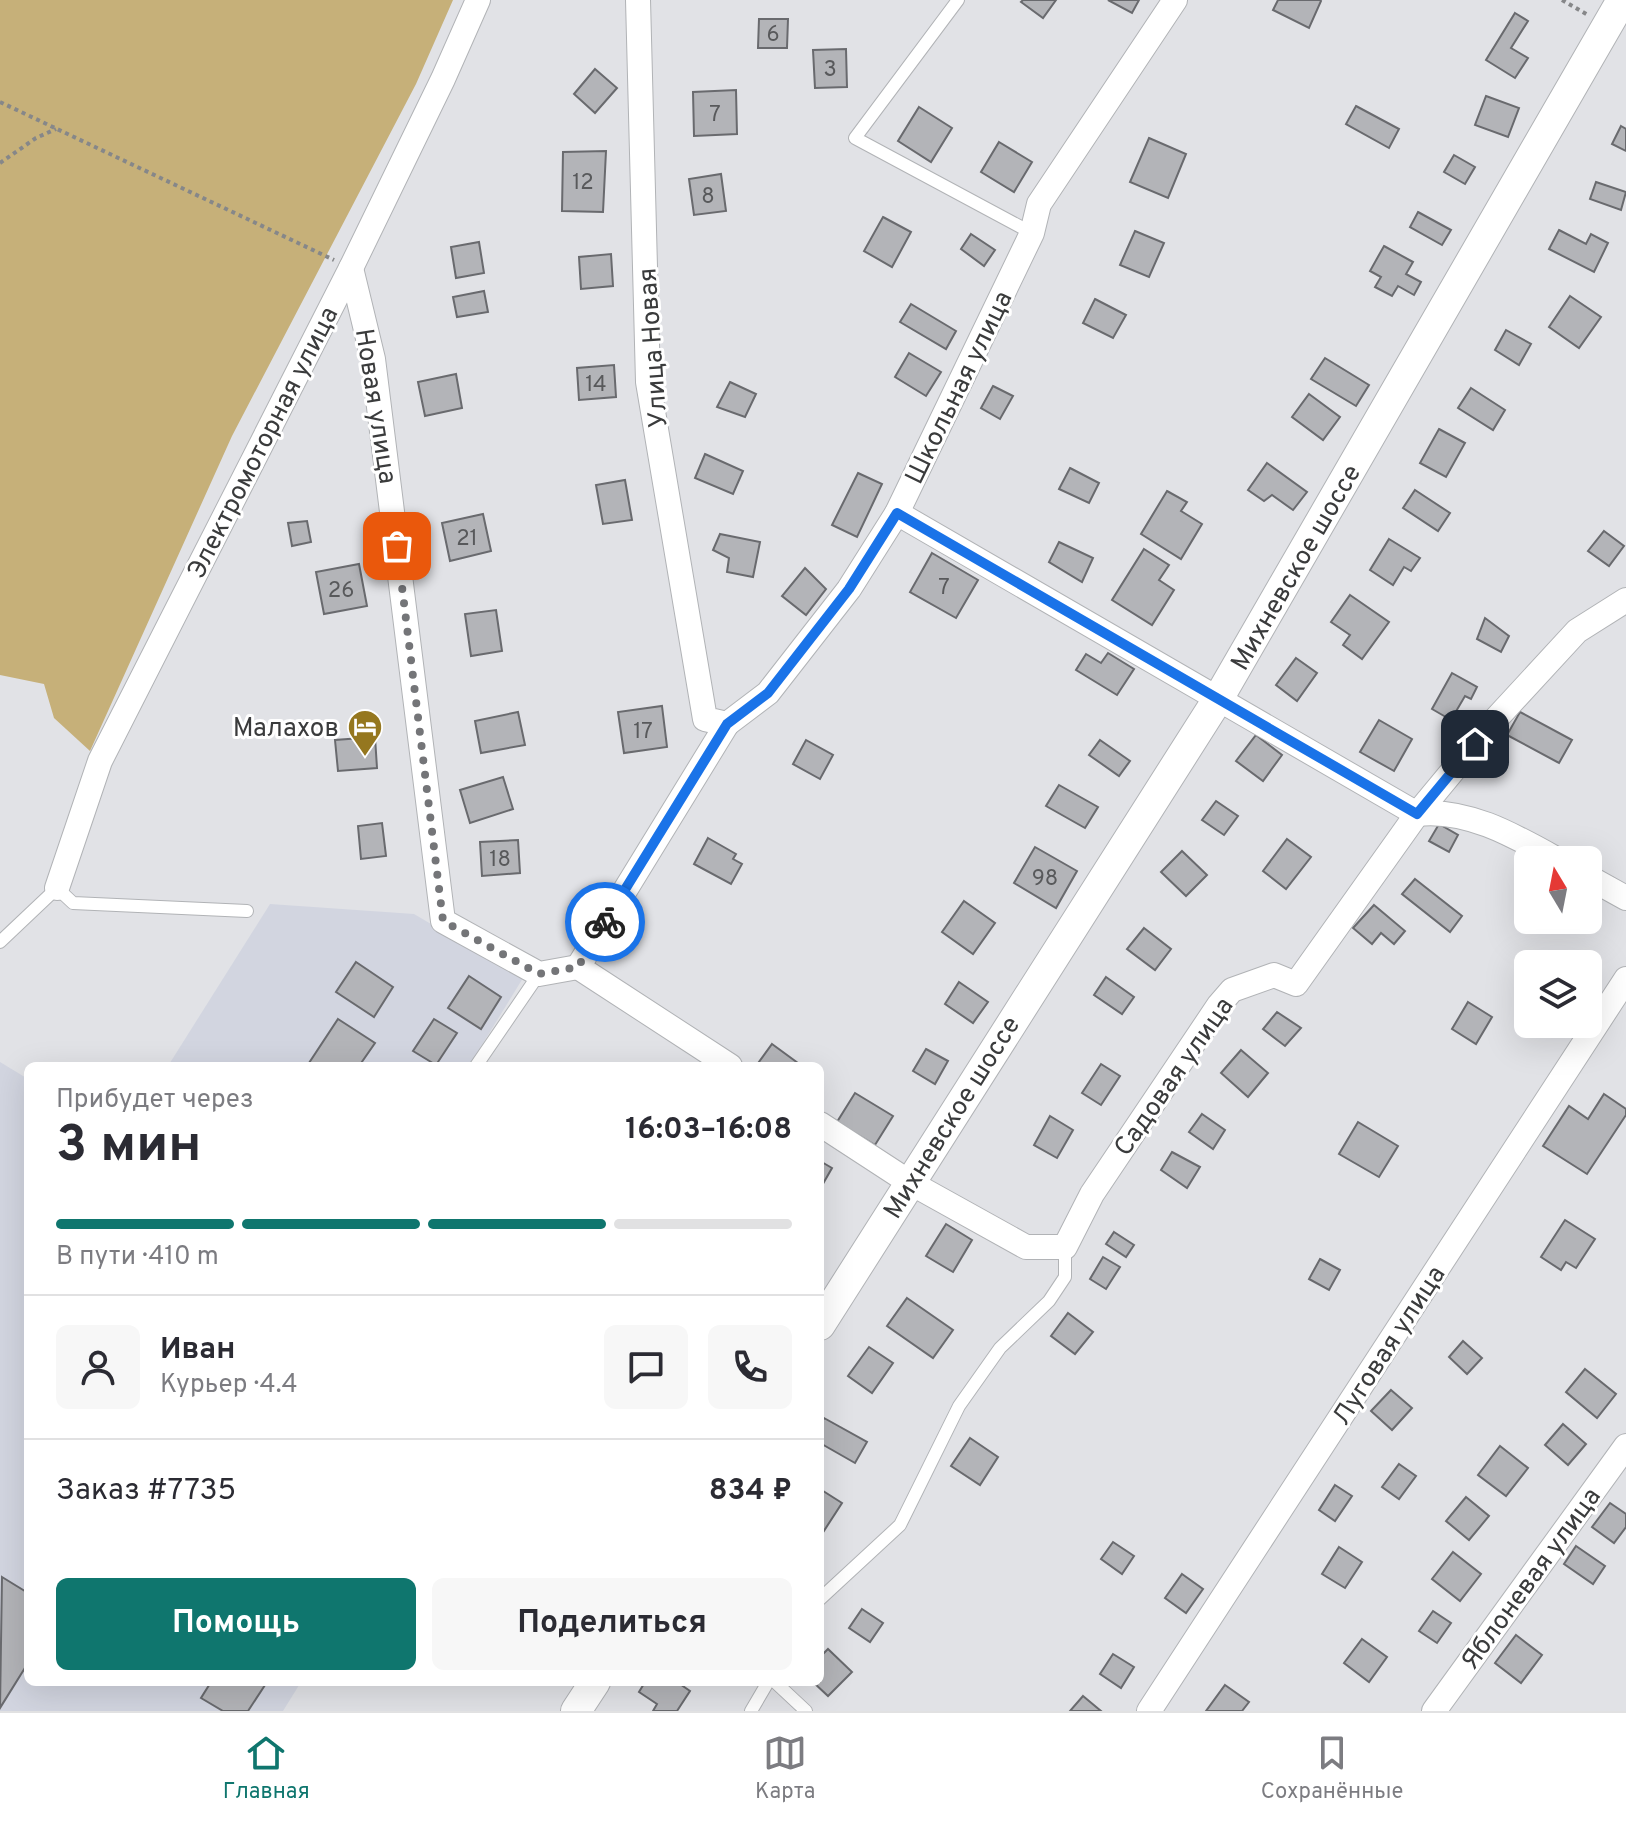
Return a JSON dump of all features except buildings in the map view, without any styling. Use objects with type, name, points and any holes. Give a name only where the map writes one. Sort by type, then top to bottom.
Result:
[{"type":"street","name":"Электромоторная улица","points":[[57,888],[100,761],[351,268],[478,0]]},
{"type":"street","name":"Улица Новая","points":[[638,0],[648,382],[705,719],[727,724]]},
{"type":"street","name":"Школьная улица","points":[[578,967],[727,724],[768,693],[849,589],[897,513],[1032,233],[1039,204],[1175,0]]},
{"type":"street","name":"Михневское шоссе","points":[[824,1319],[1218,699],[1622,0]]},
{"type":"street","name":"Новая улица","points":[[351,268],[373,359],[443,921],[539,974]]},
{"type":"street","points":[[897,513],[1417,814],[1438,812],[1482,822],[1530,846]]},
{"type":"street","name":"Садовая улица","points":[[1065,1247],[1092,1194],[1225,997],[1249,982],[1274,975],[1296,984],[1417,814],[1494,721],[1577,631],[1626,600]]},
{"type":"street","points":[[1602,885],[1626,898]]},
{"type":"street","points":[[539,974],[578,967],[724,1062]]},
{"type":"street","name":"Луговая улица","points":[[1149,1711],[1626,979]]},
{"type":"street","points":[[824,1127],[909,1182],[1026,1247],[1065,1247]]},
{"type":"street","name":"Яблоневая улица","points":[[1434,1711],[1626,1446]]},
{"type":"street","points":[[576,1711],[592,1686]]},
{"type":"lane","points":[[958,0],[855,138],[1032,233]]},
{"type":"lane","points":[[0,942],[57,888],[73,903],[247,911]]},
{"type":"lane","points":[[479,1062],[539,974]]},
{"type":"lane","points":[[824,1595],[900,1525],[959,1406],[1000,1348],[1049,1301],[1065,1277],[1065,1247]]},
{"type":"lane","points":[[751,1711],[766,1686]]},
{"type":"lane","points":[[779,1686],[806,1711]]},
{"type":"path","points":[[0,102],[351,268]]},
{"type":"path","points":[[0,163],[56,128]]},
{"type":"shaded area","points":[[0,0],[453,0],[416,84],[232,436],[90,751],[54,718],[44,684],[0,675]]},
{"type":"shaded area","points":[[270,904],[414,914],[523,978],[471,1062],[171,1062]]},
{"type":"shaded area","points":[[0,1062],[24,1077],[24,1686],[299,1686],[283,1711],[0,1711]]},
{"type":"way so far","points":[[397,546],[443,921],[539,974],[578,967],[605,922]]},
{"type":"place","name":"Малахов","points":[[365,758]]},
{"type":"route","points":[[605,922],[727,724],[768,693],[849,589],[897,513],[1417,814],[1475,744]]}]
